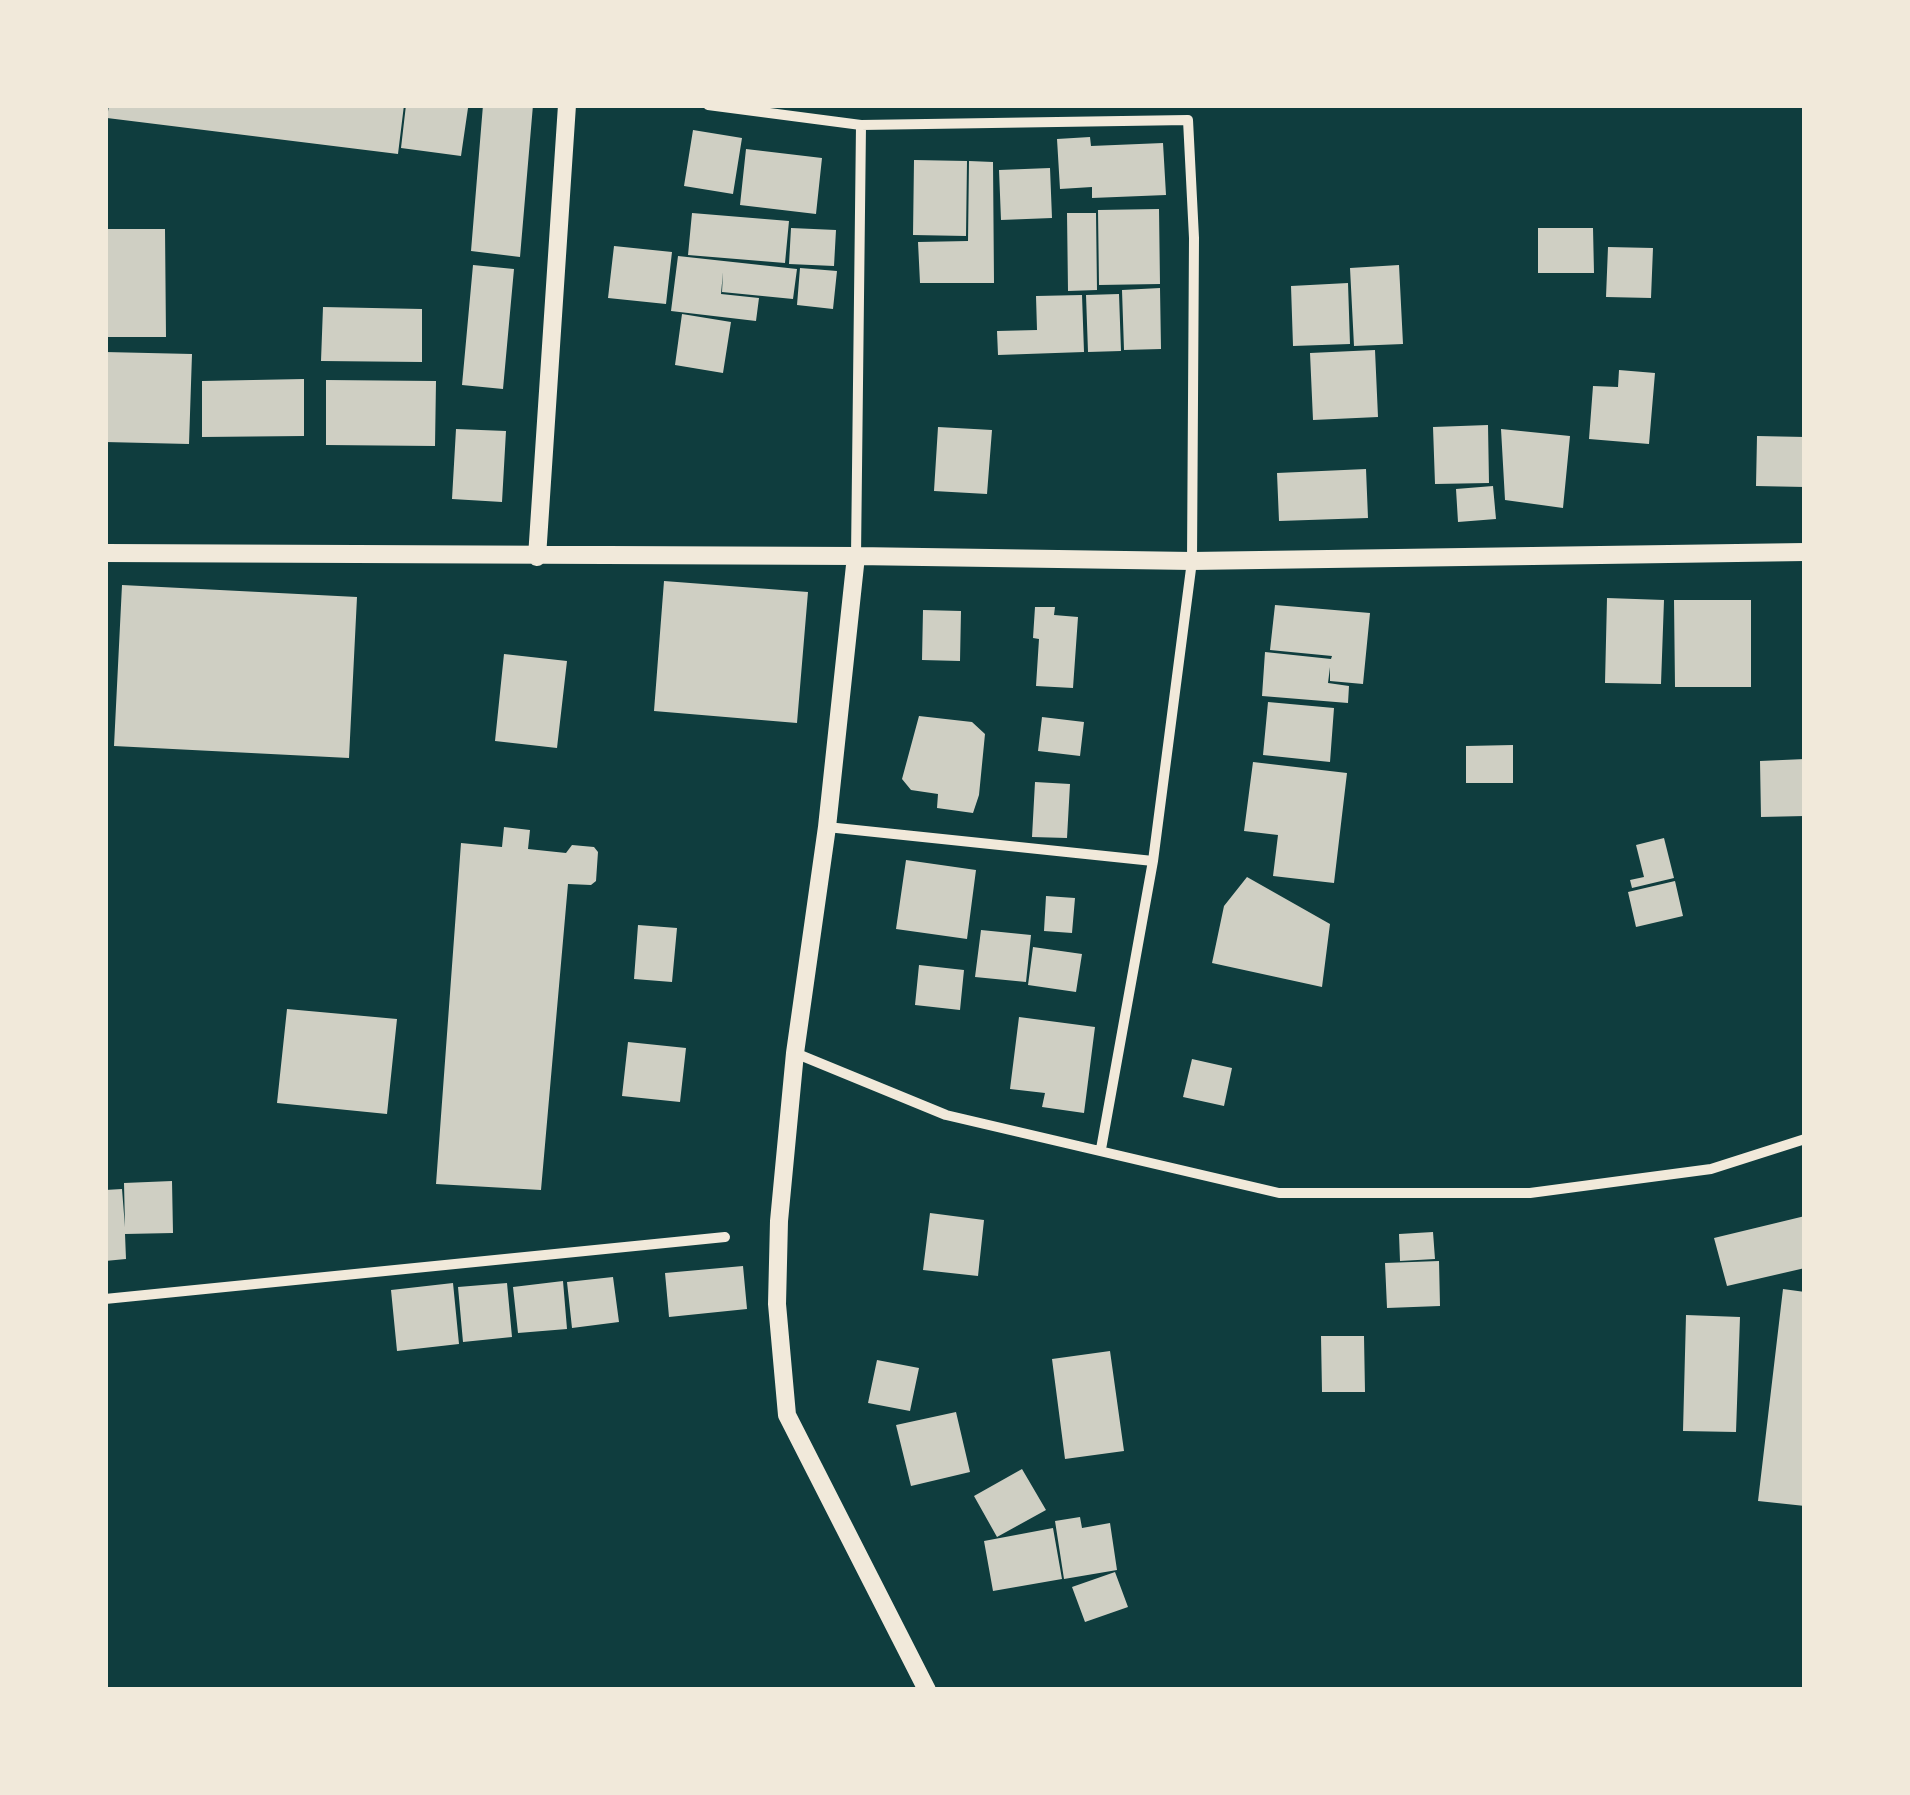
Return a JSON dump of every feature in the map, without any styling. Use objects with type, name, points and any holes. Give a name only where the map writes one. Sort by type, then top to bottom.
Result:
[{"type":"street","points":[[536,557],[568,105]]},
{"type":"street","points":[[708,105],[861,125],[1188,120],[1194,238],[1192,562],[1153,860],[1101,1149]]},
{"type":"street","points":[[861,125],[856,556],[827,827],[794,1053],[778,1304],[787,1415],[927,1690]]},
{"type":"street","points":[[105,553],[856,556],[1192,562],[1805,552]]},
{"type":"street","points":[[827,827],[1153,860]]},
{"type":"street","points":[[794,1053],[946,1115],[1278,1193],[1530,1193],[1711,1169],[1805,1139]]},
{"type":"street","points":[[105,1299],[725,1237]]},
{"type":"building","points":[[109,105],[404,105],[398,154],[107,118]]},
{"type":"building","points":[[406,105],[468,108],[461,156],[401,148]]},
{"type":"building","points":[[483,105],[533,105],[520,257],[471,251]]},
{"type":"building","points":[[693,130],[742,138],[733,194],[684,186]]},
{"type":"building","points":[[1090,137],[1091,146],[1163,143],[1166,195],[1092,198],[1092,187],[1060,189],[1057,139]]},
{"type":"building","points":[[746,149],[822,158],[816,214],[740,205]]},
{"type":"building","points":[[914,160],[967,161],[966,236],[913,235]]},
{"type":"building","points":[[969,161],[993,162],[994,283],[920,283],[918,242],[968,241]]},
{"type":"building","points":[[1050,168],[1052,218],[1001,220],[999,170]]},
{"type":"building","points":[[1159,209],[1160,284],[1099,285],[1098,210]]},
{"type":"building","points":[[692,213],[789,221],[785,263],[688,255]]},
{"type":"building","points":[[1067,213],[1096,213],[1097,290],[1068,291]]},
{"type":"building","points":[[791,228],[836,230],[834,266],[789,264]]},
{"type":"building","points":[[1538,228],[1593,228],[1594,273],[1538,273]]},
{"type":"building","points":[[105,229],[165,229],[166,337],[105,337]]},
{"type":"building","points":[[614,246],[672,252],[666,304],[608,298]]},
{"type":"building","points":[[1608,247],[1653,248],[1651,298],[1606,297]]},
{"type":"building","points":[[678,256],[797,269],[793,299],[722,292],[723,272],[721,294],[759,298],[756,321],[671,311]]},
{"type":"building","points":[[473,265],[514,269],[503,389],[462,385]]},
{"type":"building","points":[[1399,265],[1403,344],[1354,346],[1350,268]]},
{"type":"building","points":[[800,268],[837,271],[833,309],[797,305]]},
{"type":"building","points":[[1348,283],[1350,344],[1293,346],[1291,286]]},
{"type":"building","points":[[1160,288],[1161,349],[1124,350],[1122,290]]},
{"type":"building","points":[[1119,294],[1121,351],[1088,352],[1086,295]]},
{"type":"building","points":[[1082,295],[1084,352],[998,355],[997,331],[1037,330],[1036,296]]},
{"type":"building","points":[[323,307],[422,309],[422,362],[321,361]]},
{"type":"building","points":[[682,314],[731,322],[723,373],[675,365]]},
{"type":"building","points":[[1375,350],[1378,417],[1313,420],[1310,353]]},
{"type":"building","points":[[105,352],[192,354],[189,444],[105,442]]},
{"type":"building","points":[[1619,370],[1655,373],[1649,444],[1589,439],[1593,386],[1618,387]]},
{"type":"building","points":[[304,379],[304,436],[202,437],[202,381]]},
{"type":"building","points":[[326,380],[436,381],[435,446],[326,445]]},
{"type":"building","points":[[1488,425],[1489,483],[1435,484],[1433,427]]},
{"type":"building","points":[[938,427],[992,430],[987,494],[934,491]]},
{"type":"building","points":[[456,429],[506,431],[502,502],[452,499]]},
{"type":"building","points":[[1501,429],[1570,436],[1563,508],[1505,500]]},
{"type":"building","points":[[1757,436],[1805,437],[1805,487],[1756,486]]},
{"type":"building","points":[[1366,469],[1368,518],[1279,521],[1277,473]]},
{"type":"building","points":[[1493,486],[1496,519],[1458,522],[1456,489]]},
{"type":"building","points":[[664,581],[808,592],[797,723],[654,711]]},
{"type":"building","points":[[122,585],[357,597],[349,758],[114,746]]},
{"type":"building","points":[[1607,598],[1664,600],[1661,684],[1605,683]]},
{"type":"building","points":[[1674,600],[1751,600],[1751,687],[1675,687]]},
{"type":"building","points":[[1275,605],[1370,613],[1363,684],[1330,681],[1330,667],[1328,683],[1349,686],[1348,703],[1262,696],[1265,652],[1331,659],[1332,656],[1270,650]]},
{"type":"building","points":[[1035,607],[1055,607],[1054,615],[1078,617],[1073,688],[1036,686],[1039,639],[1033,638]]},
{"type":"building","points":[[923,610],[961,611],[960,661],[922,660]]},
{"type":"building","points":[[504,654],[567,661],[557,748],[495,741]]},
{"type":"building","points":[[1268,702],[1334,708],[1330,762],[1263,755]]},
{"type":"building","points":[[919,716],[972,722],[985,734],[979,795],[973,813],[937,808],[938,794],[911,790],[902,779]]},
{"type":"building","points":[[1042,717],[1084,722],[1080,756],[1038,751]]},
{"type":"building","points":[[1513,745],[1513,783],[1466,783],[1466,746]]},
{"type":"building","points":[[1805,759],[1805,816],[1761,817],[1760,761]]},
{"type":"building","points":[[1253,762],[1347,773],[1334,883],[1273,876],[1278,835],[1244,831]]},
{"type":"building","points":[[1035,782],[1070,784],[1067,838],[1032,837]]},
{"type":"building","points":[[504,827],[530,830],[528,849],[566,853],[572,845],[594,847],[598,852],[596,881],[591,885],[568,884],[541,1190],[436,1184],[461,843],[502,847]]},
{"type":"building","points":[[1664,838],[1674,878],[1632,888],[1630,880],[1644,877],[1636,845]]},
{"type":"building","points":[[906,860],[976,870],[967,939],[896,929]]},
{"type":"building","points":[[1247,877],[1330,924],[1322,987],[1212,963],[1224,906]]},
{"type":"building","points":[[1675,881],[1683,916],[1636,927],[1628,892]]},
{"type":"building","points":[[1046,896],[1075,898],[1072,933],[1044,931]]},
{"type":"building","points":[[638,925],[677,928],[672,982],[634,979]]},
{"type":"building","points":[[981,930],[1031,935],[1026,982],[975,977]]},
{"type":"building","points":[[1033,947],[1082,954],[1076,992],[1028,985]]},
{"type":"building","points":[[919,965],[964,970],[960,1010],[915,1005]]},
{"type":"building","points":[[287,1009],[397,1019],[387,1114],[277,1103]]},
{"type":"building","points":[[1019,1017],[1095,1027],[1084,1113],[1042,1107],[1045,1093],[1010,1089]]},
{"type":"building","points":[[628,1042],[686,1048],[680,1102],[622,1096]]},
{"type":"building","points":[[1192,1059],[1232,1068],[1224,1106],[1183,1097]]},
{"type":"building","points":[[172,1181],[173,1233],[125,1234],[126,1259],[105,1261],[105,1190],[122,1189],[125,1227],[124,1183]]},
{"type":"building","points":[[930,1213],[984,1220],[978,1276],[923,1270]]},
{"type":"building","points":[[1805,1216],[1805,1268],[1727,1286],[1714,1238]]},
{"type":"building","points":[[1433,1232],[1435,1259],[1400,1261],[1399,1234]]},
{"type":"building","points":[[1439,1261],[1440,1306],[1387,1308],[1385,1263]]},
{"type":"building","points":[[743,1266],[747,1309],[669,1317],[665,1273]]},
{"type":"building","points":[[613,1277],[619,1322],[572,1328],[567,1282]]},
{"type":"building","points":[[563,1281],[567,1329],[518,1333],[513,1287]]},
{"type":"building","points":[[453,1283],[459,1344],[397,1351],[391,1290]]},
{"type":"building","points":[[507,1283],[512,1337],[463,1342],[458,1287]]},
{"type":"building","points":[[1783,1289],[1805,1292],[1805,1506],[1758,1501]]},
{"type":"building","points":[[1686,1315],[1740,1317],[1736,1432],[1683,1431]]},
{"type":"building","points":[[1321,1336],[1364,1336],[1365,1392],[1322,1392]]},
{"type":"building","points":[[1110,1351],[1124,1451],[1065,1459],[1052,1359]]},
{"type":"building","points":[[877,1360],[919,1368],[910,1411],[868,1403]]},
{"type":"building","points":[[956,1412],[970,1472],[911,1486],[896,1425]]},
{"type":"building","points":[[1022,1469],[1046,1510],[997,1537],[974,1496]]},
{"type":"building","points":[[1080,1517],[1082,1528],[1110,1523],[1117,1570],[1064,1579],[1055,1521]]},
{"type":"building","points":[[1053,1528],[1062,1579],[993,1591],[984,1541]]},
{"type":"building","points":[[1115,1572],[1128,1607],[1085,1622],[1072,1587]]}]
